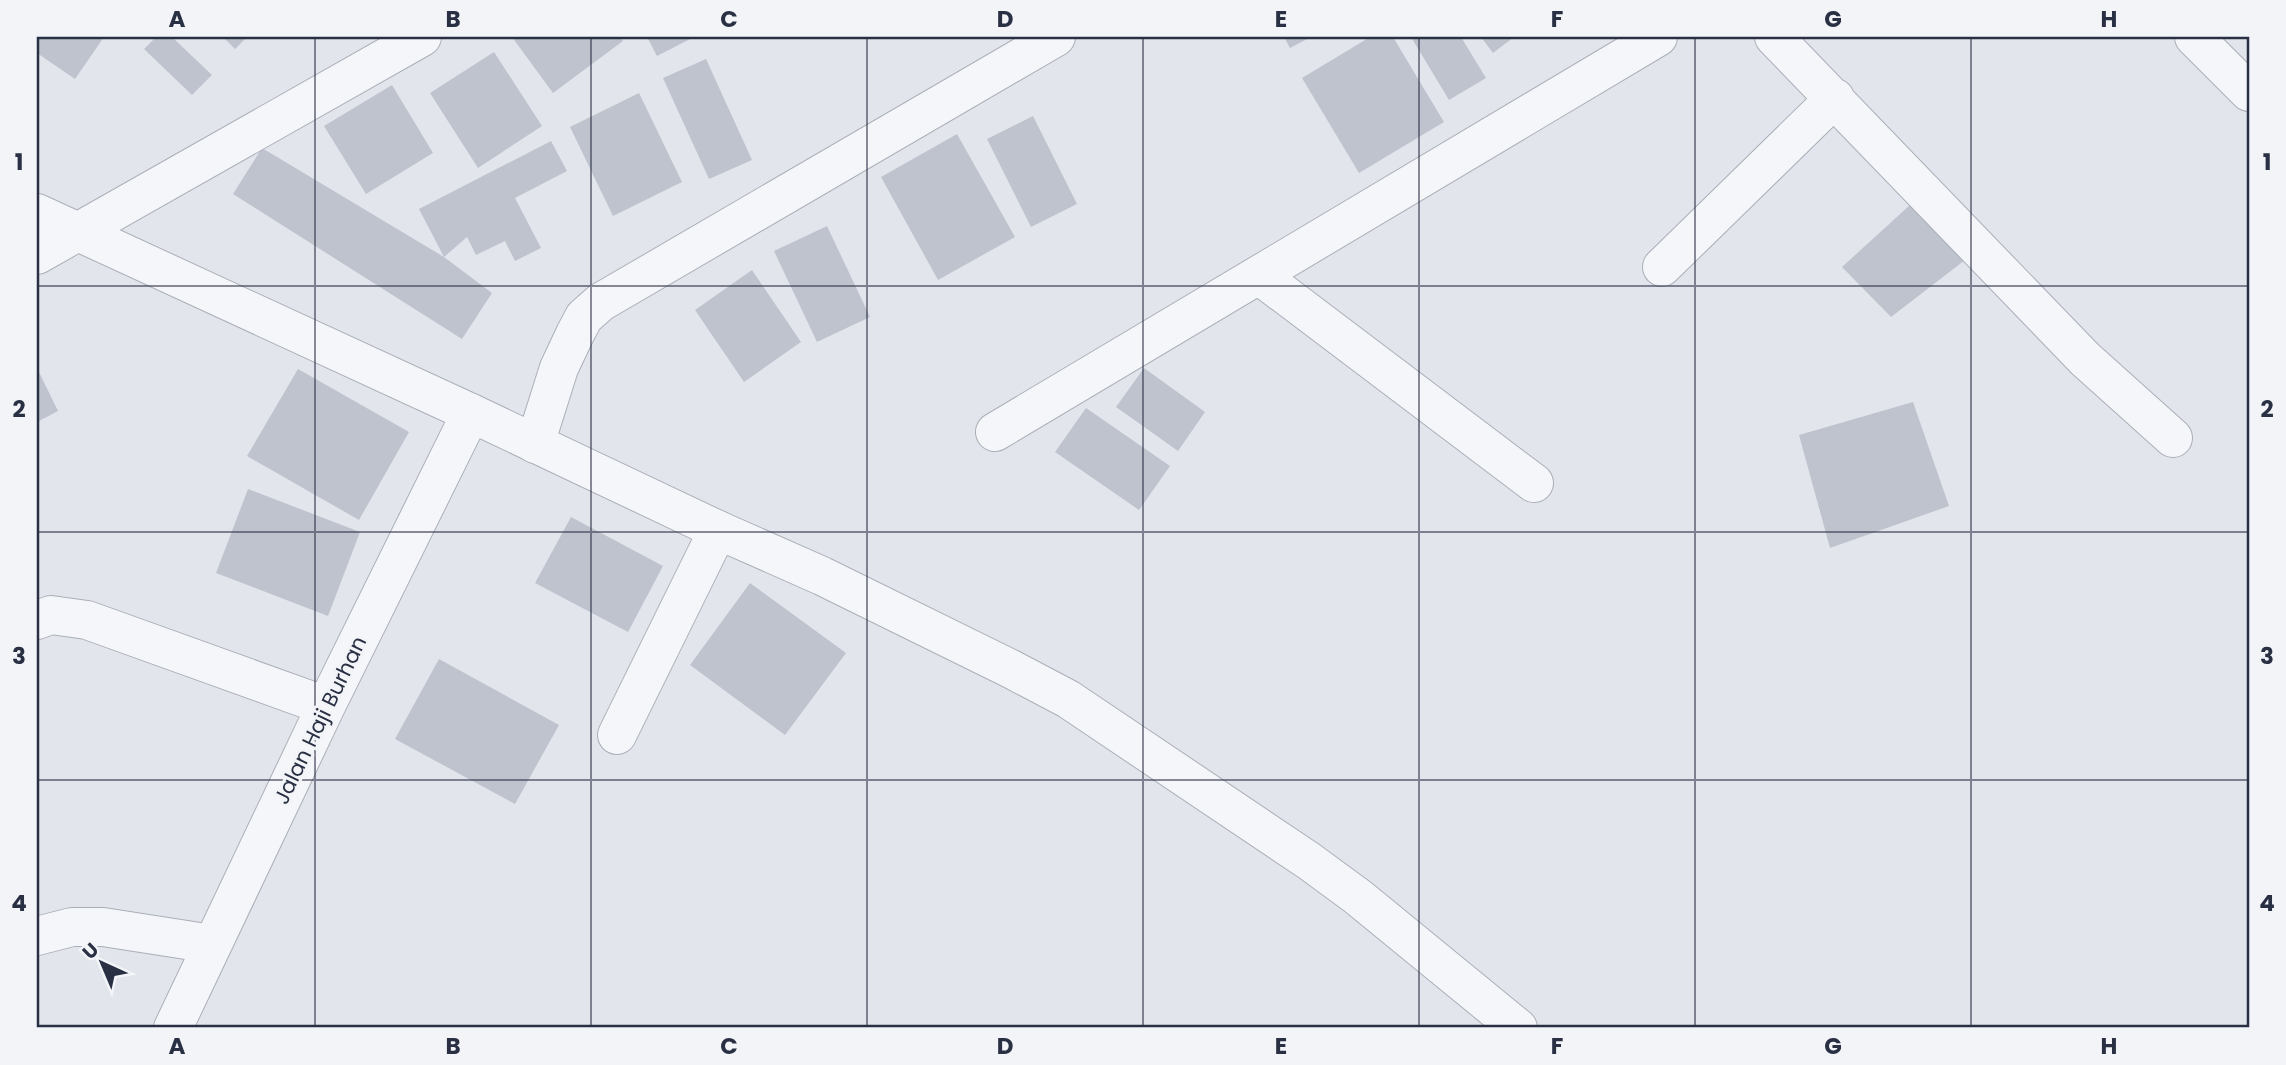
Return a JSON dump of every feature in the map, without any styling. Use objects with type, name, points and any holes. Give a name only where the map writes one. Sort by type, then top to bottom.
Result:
[{"type":"street","points":[[37,255],[422,37]]},
{"type":"street","points":[[535,444],[559,368],[584,317],[601,302],[1056,37]]},
{"type":"street","points":[[995,432],[1658,37]]},
{"type":"street","points":[[1774,37],[2085,359],[2173,438]]},
{"type":"street","points":[[2194,37],[2249,92]]},
{"type":"street","points":[[1662,267],[1835,98]]},
{"type":"street","points":[[37,214],[822,576],[1011,668],[1068,699],[1348,889],[1518,1028]]},
{"type":"street","points":[[1260,276],[1534,483]]},
{"type":"street","name":"Jalan Haji Burhan","points":[[173,1028],[326,706],[471,413]]},
{"type":"street","points":[[617,735],[718,530]]},
{"type":"street","points":[[37,620],[51,615],[87,620],[326,706]]},
{"type":"street","points":[[37,936],[72,927],[103,927],[212,944]]},
{"type":"building","points":[[37,37],[104,37],[75,79],[37,53]]},
{"type":"building","points":[[156,37],[172,37],[212,75],[192,95],[144,49]]},
{"type":"building","points":[[223,37],[247,37],[235,49]]},
{"type":"building","points":[[512,37],[620,37],[623,41],[553,93]]},
{"type":"building","points":[[647,37],[694,37],[657,56]]},
{"type":"building","points":[[1284,37],[1311,37],[1290,48]]},
{"type":"building","points":[[1370,37],[1393,37],[1444,122],[1359,173],[1302,78]]},
{"type":"building","points":[[1411,37],[1461,37],[1486,78],[1449,100]]},
{"type":"building","points":[[1481,37],[1514,37],[1493,53]]},
{"type":"building","points":[[494,52],[542,126],[478,168],[430,93]]},
{"type":"building","points":[[706,59],[752,160],[709,179],[663,78]]},
{"type":"building","points":[[392,85],[433,153],[366,194],[324,126]]},
{"type":"building","points":[[639,93],[682,182],[613,216],[570,127]]},
{"type":"building","points":[[1033,116],[1077,204],[1031,227],[987,139]]},
{"type":"building","points":[[957,134],[1015,237],[938,280],[881,177]]},
{"type":"building","points":[[551,141],[567,171],[515,198],[541,248],[515,261],[505,241],[476,255],[467,237],[444,257],[419,209]]},
{"type":"building","points":[[262,148],[444,257],[492,293],[462,339],[233,194]]},
{"type":"building","points":[[1910,205],[1969,257],[1891,317],[1842,267]]},
{"type":"building","points":[[827,226],[870,317],[817,342],[774,251]]},
{"type":"building","points":[[752,270],[801,342],[744,382],[695,310]]},
{"type":"building","points":[[37,368],[58,411],[37,422]]},
{"type":"building","points":[[1144,368],[1205,412],[1178,451],[1116,407]]},
{"type":"building","points":[[298,369],[409,432],[359,520],[247,456]]},
{"type":"building","points":[[1913,402],[1949,506],[1830,548],[1799,435]]},
{"type":"building","points":[[1086,408],[1170,466],[1139,510],[1055,452]]},
{"type":"building","points":[[248,489],[360,532],[328,616],[216,573]]},
{"type":"building","points":[[571,517],[663,566],[628,632],[535,583]]},
{"type":"building","points":[[750,583],[846,653],[785,735],[690,665]]},
{"type":"building","points":[[439,659],[559,725],[515,804],[395,739]]}]
